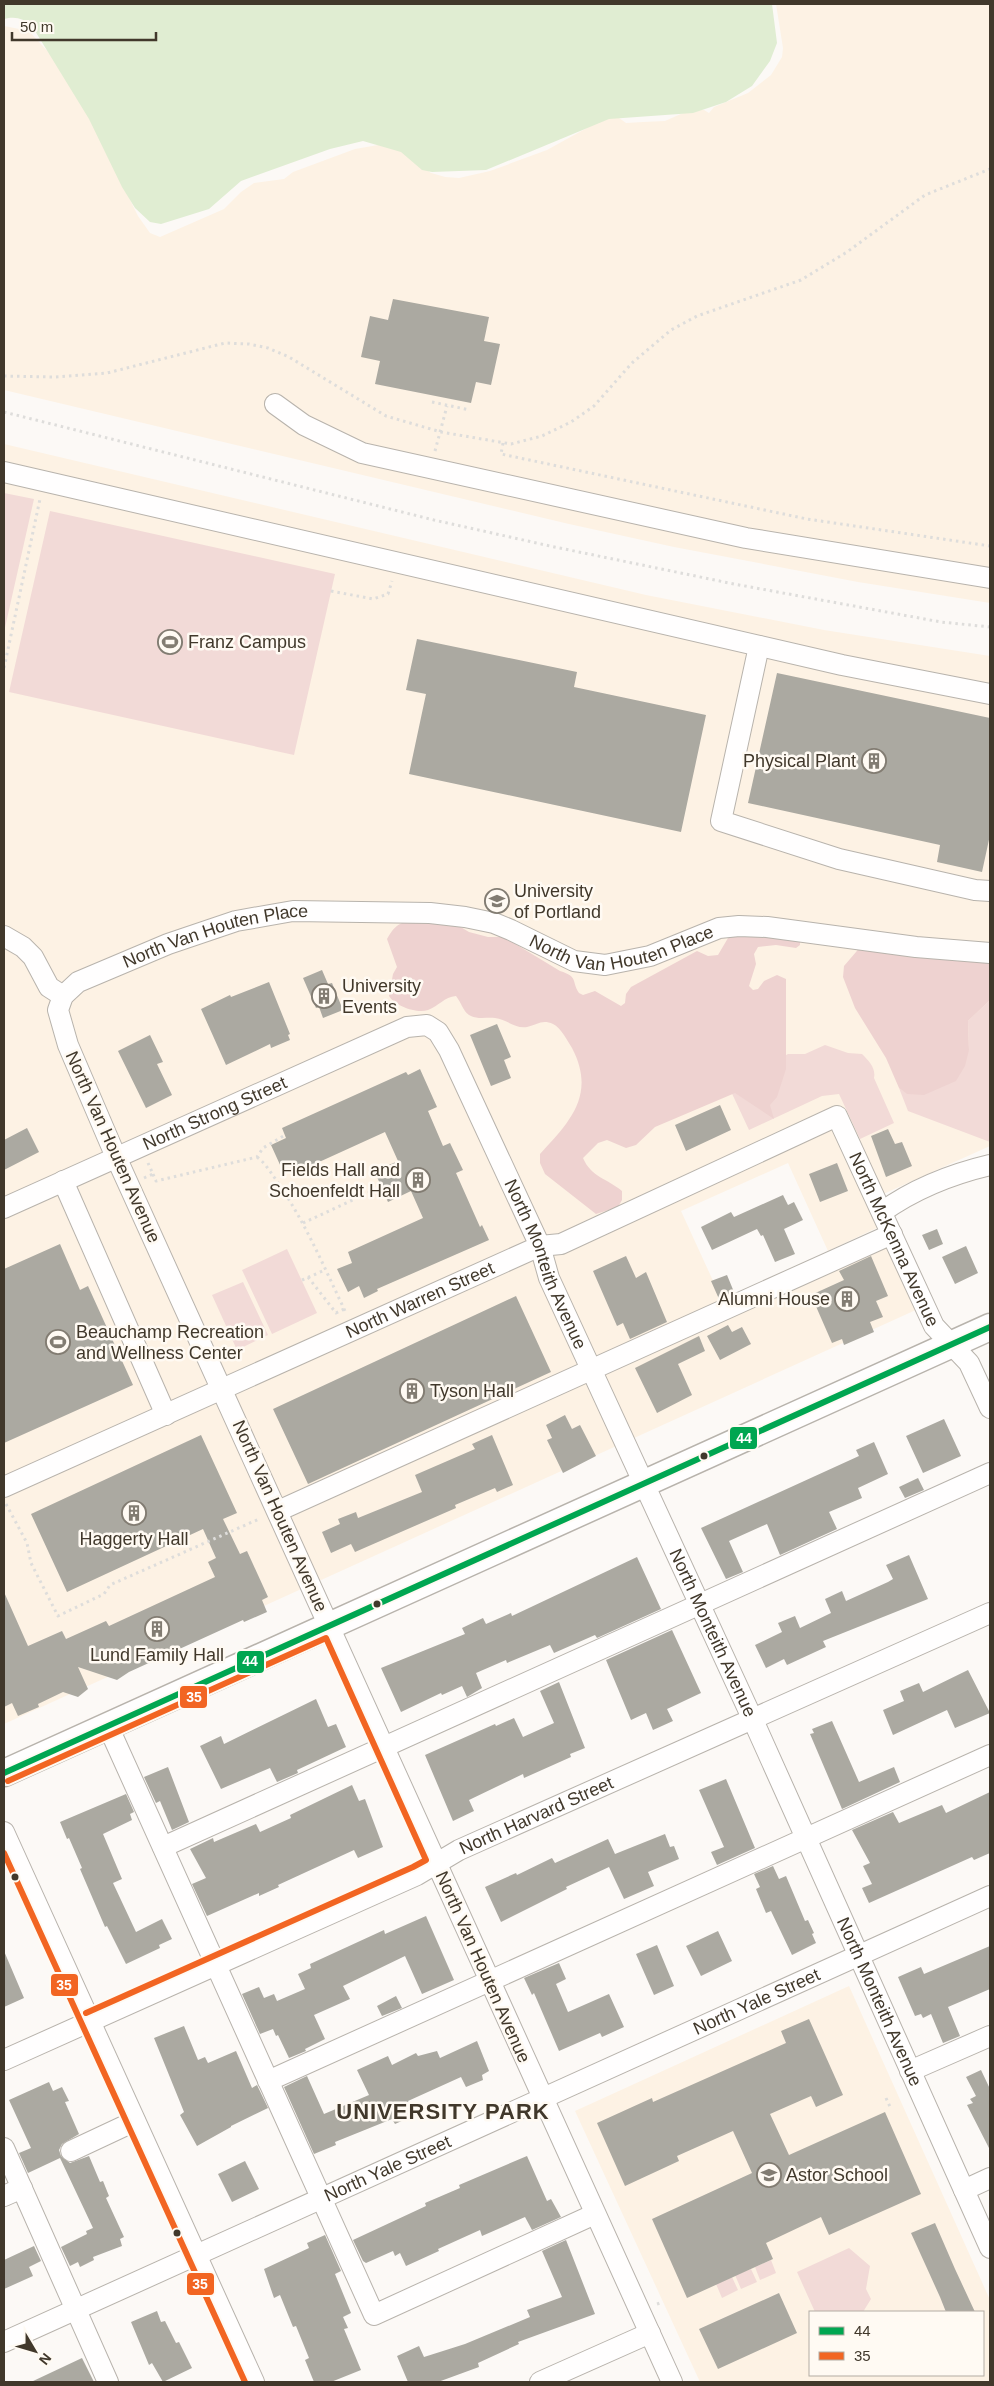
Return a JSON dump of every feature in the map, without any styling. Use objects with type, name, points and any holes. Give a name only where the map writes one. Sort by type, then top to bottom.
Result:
[{"type":"main road","points":[[4,1773],[990,1326]]},
{"type":"street","points":[[275,404],[304,425],[362,452],[430,469],[746,538],[990,578]]},
{"type":"street","points":[[4,472],[851,667],[990,694]]},
{"type":"street","points":[[758,646],[721,820],[839,859],[975,890],[990,891]]},
{"type":"street","name":"North Van Houten Place","points":[[63,996],[78,982],[192,935],[236,921],[293,911],[430,913],[465,917],[494,923],[574,961],[605,965],[650,956],[720,928],[739,926],[767,927],[916,947],[990,953]]},
{"type":"street","points":[[5,937],[23,946],[33,957],[49,987],[63,996]]},
{"type":"street","name":"North Van Houten Avenue","points":[[63,996],[58,1010],[68,1045],[116,1157],[278,1511],[594,2214],[672,2382]]},
{"type":"street","name":"North Strong Street","points":[[4,1208],[407,1028],[427,1025]]},
{"type":"street","name":"North Monteith Avenue","points":[[427,1025],[438,1032],[449,1050],[540,1246],[549,1278],[806,1838],[990,2248]]},
{"type":"street","name":"North Warren Street","points":[[4,1487],[540,1246],[561,1244],[837,1116]]},
{"type":"street","name":"North McKenna Avenue","points":[[837,1116],[934,1326],[969,1363],[990,1408]]},
{"type":"street","points":[[882,1212],[896,1202],[936,1183],[990,1165]]},
{"type":"street","points":[[63,1181],[166,1414]]},
{"type":"street","points":[[278,1511],[892,1234]]},
{"type":"street","points":[[163,1847],[990,1474]]},
{"type":"street","name":"North Harvard Street","points":[[4,2060],[417,1876],[459,1850],[990,1613]]},
{"type":"street","points":[[108,1726],[374,2315],[594,2214]]},
{"type":"street","points":[[268,2081],[990,1755]]},
{"type":"street","points":[[4,1832],[254,2382]]},
{"type":"street","name":"North Yale Street","points":[[4,2342],[990,1896]]},
{"type":"street","points":[[910,2071],[990,2036]]},
{"type":"street","points":[[71,2151],[135,2122]]},
{"type":"street","points":[[4,2148],[108,2382]]},
{"type":"street","points":[[964,2190],[990,2178]]},
{"type":"street","points":[[4,2196],[22,2188]]},
{"type":"street","points":[[540,2382],[650,2333]]},
{"type":"path","points":[[4,376],[56,377],[106,373],[225,343],[249,344],[268,348],[289,357],[386,416],[441,432],[511,444],[542,436],[571,422],[594,406],[632,363],[671,330],[705,313],[801,280],[847,252],[925,195],[990,169]]},
{"type":"path","points":[[432,402],[470,410]]},
{"type":"path","points":[[430,469],[447,406]]},
{"type":"path","points":[[4,412],[434,520],[734,584],[941,622],[990,627]]},
{"type":"path","points":[[503,443],[502,454],[738,505],[807,519],[990,546]]},
{"type":"path","points":[[4,668],[44,481]]},
{"type":"path","points":[[331,591],[373,599],[381,598],[388,594],[392,585],[396,561]]},
{"type":"path","points":[[153,1174],[156,1181],[257,1157],[263,1148],[285,1135]]},
{"type":"path","points":[[257,1157],[281,1187],[303,1223],[344,1309],[336,1312],[308,1277]]},
{"type":"path","points":[[303,1223],[381,1187]]},
{"type":"path","points":[[302,1280],[325,1270]]},
{"type":"path","points":[[4,1499],[26,1543],[31,1563],[58,1616],[104,1594],[110,1585],[278,1511]]},
{"type":"path","points":[[886,2098],[891,2109]]},
{"type":"shaded area","points":[[4,4],[772,4],[777,43],[770,61],[752,86],[726,102],[693,113],[609,119],[486,170],[432,172],[422,170],[401,152],[363,141],[330,149],[241,181],[209,209],[161,224],[150,222],[135,208],[122,187],[89,119],[32,26],[19,18],[4,19]]},
{"type":"shaded area","points":[[776,4],[990,4],[990,603],[858,582],[674,547],[569,524],[4,390],[4,26],[29,31],[50,54],[80,98],[138,216],[150,233],[160,237],[224,209],[241,192],[254,183],[284,179],[293,172],[355,149],[384,144],[396,146],[431,173],[459,178],[490,171],[547,150],[594,124],[615,115],[626,123],[665,121],[683,113],[697,110],[704,110],[709,113],[714,107],[748,93],[771,75],[782,57],[783,48]]},
{"type":"shaded area","name":"University of Portland","points":[[4,444],[646,595],[824,630],[990,656],[990,1146],[870,1200],[881,1226],[828,1251],[788,1163],[681,1211],[726,1309],[886,1237],[918,1309],[4,1724]]},
{"type":"shaded area","points":[[4,493],[34,499],[4,632]]},
{"type":"shaded area","name":"Franz Campus","points":[[50,511],[335,574],[294,755],[9,692]]},
{"type":"shaded area","points":[[419,919],[459,926],[469,932],[488,937],[504,937],[560,971],[570,975],[579,993],[583,995],[595,991],[621,1006],[625,1003],[626,994],[631,987],[697,951],[708,956],[718,955],[728,938],[738,933],[800,940],[800,945],[796,948],[776,945],[758,947],[754,954],[756,964],[749,986],[753,990],[758,989],[764,981],[777,975],[786,979],[786,1069],[777,1097],[770,1105],[774,1119],[735,1093],[655,1127],[636,1145],[626,1148],[607,1140],[598,1143],[583,1158],[595,1174],[622,1191],[622,1200],[618,1207],[596,1214],[545,1174],[540,1163],[540,1154],[570,1118],[577,1106],[581,1093],[579,1064],[572,1048],[559,1028],[546,1022],[523,1027],[499,1019],[472,1017],[465,1011],[456,996],[448,998],[428,1010],[418,1011],[401,1006],[389,996],[393,974],[397,967],[387,939],[396,926]]},
{"type":"shaded area","points":[[862,945],[990,960],[990,1000],[968,1021],[969,1050],[965,1066],[956,1081],[924,1095],[907,1094],[899,1088],[886,1058],[855,1008],[843,977],[844,966]]},
{"type":"shaded area","points":[[990,1000],[990,1142],[908,1111],[899,1088],[908,1094],[969,1050],[968,1021]]},
{"type":"shaded area","points":[[825,1045],[848,1053],[862,1054],[867,1059],[873,1068],[874,1078],[894,1123],[860,1139],[839,1094],[822,1096],[749,1130],[728,1085],[788,1054],[805,1054]]},
{"type":"shaded area","points":[[287,1249],[317,1313],[272,1334],[242,1270]]},
{"type":"shaded area","points":[[243,1282],[268,1335],[237,1350],[212,1295]]},
{"type":"shaded area","name":"Astor School","points":[[849,1986],[990,2300],[990,2382],[700,2382],[575,2111]]},
{"type":"shaded area","points":[[849,2248],[870,2266],[866,2289],[871,2299],[864,2311],[815,2311],[797,2272]]},
{"type":"shaded area","points":[[771,2260],[776,2273],[760,2280],[755,2267]]},
{"type":"shaded area","points":[[751,2269],[757,2282],[741,2289],[735,2275]]},
{"type":"shaded area","points":[[732,2277],[738,2290],[722,2298],[716,2284]]},
{"type":"building","points":[[393,299],[489,317],[484,341],[500,344],[491,385],[476,382],[471,403],[375,384],[380,361],[361,357],[370,316],[388,320]]},
{"type":"building","points":[[417,639],[577,672],[574,687],[706,715],[681,832],[409,774],[426,694],[406,690]]},
{"type":"building","name":"Physical Plant","points":[[777,673],[990,718],[990,835],[982,872],[937,862],[940,845],[748,803]]},
{"type":"building","name":"University Events","points":[[322,970],[328,984],[332,983],[343,1010],[323,1018],[319,1007],[316,1008],[303,978]]},
{"type":"building","points":[[269,982],[290,1034],[288,1035],[290,1040],[271,1048],[270,1044],[226,1065],[201,1009],[230,995],[231,997]]},
{"type":"building","points":[[497,1024],[511,1057],[504,1060],[511,1078],[491,1086],[470,1035]]},
{"type":"building","points":[[150,1035],[163,1062],[157,1064],[172,1095],[146,1108],[118,1051]]},
{"type":"building","name":"Fields Hall and Schoenfeldt Hall","points":[[420,1069],[437,1107],[428,1111],[443,1146],[450,1143],[463,1170],[456,1173],[480,1227],[482,1225],[489,1240],[377,1289],[378,1291],[364,1298],[359,1286],[348,1292],[337,1269],[352,1263],[348,1252],[423,1218],[411,1191],[388,1202],[381,1187],[375,1171],[398,1161],[385,1132],[295,1173],[290,1163],[281,1167],[271,1145],[286,1138],[282,1128],[406,1072],[408,1075]]},
{"type":"building","points":[[720,1105],[731,1130],[686,1151],[675,1125]]},
{"type":"building","points":[[27,1128],[39,1152],[4,1170],[4,1140]]},
{"type":"building","points":[[888,1129],[895,1144],[902,1142],[912,1166],[886,1177],[871,1136]]},
{"type":"building","points":[[837,1163],[848,1191],[820,1202],[809,1174]]},
{"type":"building","points":[[783,1195],[788,1205],[794,1202],[803,1220],[784,1229],[795,1254],[775,1262],[763,1235],[761,1236],[757,1229],[712,1250],[701,1227],[731,1212],[734,1217]]},
{"type":"building","points":[[937,1229],[943,1244],[929,1250],[922,1235]]},
{"type":"building","name":"Beauchamp Recreation and Wellness Center","points":[[60,1244],[80,1290],[88,1286],[133,1385],[4,1443],[4,1269]]},
{"type":"building","points":[[966,1246],[978,1273],[955,1284],[942,1257]]},
{"type":"building","points":[[626,1256],[636,1278],[646,1272],[667,1322],[630,1339],[623,1323],[617,1326],[593,1271]]},
{"type":"building","name":"Alumni House","points":[[871,1256],[888,1296],[876,1301],[883,1317],[870,1322],[874,1332],[844,1345],[842,1339],[832,1343],[811,1295],[844,1280],[839,1271]]},
{"type":"building","points":[[727,1275],[734,1292],[719,1299],[711,1281]]},
{"type":"building","name":"Tyson Hall","points":[[516,1296],[551,1372],[308,1484],[273,1409]]},
{"type":"building","points":[[728,1325],[732,1332],[742,1327],[751,1344],[720,1360],[707,1336]]},
{"type":"building","points":[[699,1336],[705,1351],[678,1364],[692,1395],[657,1413],[635,1368]]},
{"type":"building","points":[[565,1415],[572,1429],[580,1425],[596,1456],[563,1473],[547,1440],[552,1438],[546,1425]]},
{"type":"building","points":[[944,1419],[961,1456],[923,1473],[906,1436]]},
{"type":"building","points":[[201,1435],[237,1513],[223,1519],[240,1554],[247,1551],[268,1597],[262,1600],[267,1612],[244,1622],[243,1620],[129,1672],[117,1680],[78,1667],[88,1689],[78,1697],[63,1692],[38,1704],[39,1707],[18,1716],[12,1703],[4,1707],[4,1592],[28,1646],[62,1631],[66,1639],[106,1621],[109,1626],[215,1577],[208,1562],[216,1558],[203,1529],[67,1592],[31,1514]]},
{"type":"building","points":[[492,1435],[513,1485],[497,1492],[495,1488],[455,1505],[456,1508],[355,1552],[351,1544],[331,1553],[322,1532],[340,1524],[338,1519],[356,1512],[358,1518],[422,1492],[415,1475],[475,1449],[472,1444]]},
{"type":"building","points":[[874,1442],[888,1474],[858,1488],[862,1498],[829,1512],[837,1529],[780,1555],[767,1524],[729,1541],[743,1572],[726,1579],[701,1528],[859,1456],[856,1450]]},
{"type":"building","points":[[918,1478],[924,1490],[905,1498],[899,1487]]},
{"type":"building","points":[[909,1555],[928,1599],[823,1641],[826,1647],[787,1665],[784,1659],[766,1668],[755,1645],[782,1632],[778,1623],[795,1616],[800,1628],[831,1613],[825,1599],[842,1591],[846,1601],[888,1582],[893,1579],[886,1565]]},
{"type":"building","points":[[637,1557],[661,1609],[597,1638],[595,1635],[554,1653],[550,1645],[507,1663],[506,1660],[476,1673],[482,1688],[467,1697],[462,1686],[442,1695],[441,1693],[401,1712],[381,1668],[465,1634],[462,1628],[483,1618],[486,1624],[511,1613],[512,1616]]},
{"type":"building","points":[[672,1630],[701,1693],[667,1709],[673,1721],[653,1730],[646,1713],[631,1720],[606,1660]]},
{"type":"building","points":[[968,1670],[990,1713],[955,1728],[947,1710],[893,1735],[883,1710],[904,1701],[900,1691],[919,1683],[923,1692]]},
{"type":"building","points":[[559,1682],[585,1748],[570,1754],[571,1757],[524,1778],[523,1774],[469,1800],[474,1811],[453,1821],[425,1755],[495,1724],[496,1726],[514,1718],[523,1737],[554,1723],[540,1691]]},
{"type":"building","points":[[316,1699],[328,1727],[336,1724],[346,1747],[297,1770],[298,1773],[277,1782],[270,1768],[221,1789],[200,1746],[221,1736],[224,1744]]},
{"type":"building","points":[[832,1721],[859,1782],[894,1767],[900,1782],[842,1809],[810,1734],[814,1733],[812,1729]]},
{"type":"building","points":[[168,1767],[189,1822],[172,1830],[160,1801],[156,1803],[144,1777]]},
{"type":"building","points":[[726,1779],[755,1848],[717,1865],[711,1852],[724,1847],[699,1790]]},
{"type":"building","points":[[352,1785],[359,1801],[365,1799],[383,1847],[358,1858],[354,1850],[278,1885],[279,1887],[259,1896],[259,1893],[207,1916],[192,1884],[206,1878],[190,1849],[213,1838],[214,1842],[256,1824],[260,1832],[291,1818],[290,1815]]},
{"type":"building","points":[[990,1792],[990,1853],[974,1860],[972,1857],[869,1903],[862,1888],[872,1884],[863,1866],[870,1863],[852,1830],[893,1812],[899,1823],[942,1805],[946,1813]]},
{"type":"building","points":[[126,1794],[134,1812],[130,1814],[132,1820],[103,1834],[122,1879],[113,1883],[136,1932],[162,1919],[172,1939],[159,1945],[160,1948],[126,1964],[107,1926],[105,1927],[80,1869],[82,1868],[60,1822]]},
{"type":"building","points":[[665,1834],[670,1847],[674,1846],[679,1859],[648,1872],[654,1886],[624,1899],[609,1867],[566,1887],[567,1889],[501,1922],[485,1887],[516,1873],[517,1875],[552,1858],[555,1863],[608,1839],[615,1854]]},
{"type":"building","points":[[773,1866],[779,1879],[786,1876],[805,1921],[808,1920],[814,1933],[812,1934],[816,1943],[792,1955],[771,1911],[766,1913],[756,1889],[760,1887],[754,1874]]},
{"type":"building","points":[[426,1916],[454,1980],[422,1994],[405,1956],[343,1986],[350,1999],[314,2015],[325,2039],[305,2049],[306,2051],[289,2058],[273,2029],[260,2034],[242,1994],[259,1987],[264,1998],[274,1994],[277,2001],[305,1989],[298,1974],[311,1968],[310,1964],[384,1930],[385,1934]]},
{"type":"building","points":[[718,1931],[732,1961],[701,1976],[686,1946]]},
{"type":"building","points":[[657,1945],[674,1986],[654,1995],[636,1954]]},
{"type":"building","points":[[990,1946],[990,1989],[948,2007],[960,2036],[943,2043],[931,2014],[923,2018],[921,2014],[915,2016],[898,1977],[921,1967],[924,1974]]},
{"type":"building","points":[[4,1951],[24,1998],[4,2007]]},
{"type":"building","points":[[559,1963],[566,1979],[556,1984],[568,2012],[609,1994],[624,2027],[602,2037],[600,2033],[559,2051],[534,1993],[532,1995],[524,1978]]},
{"type":"building","points":[[396,1996],[402,2008],[382,2016],[377,2006]]},
{"type":"building","points":[[809,2019],[843,2095],[816,2107],[811,2096],[770,2114],[789,2155],[885,2112],[921,2194],[829,2235],[821,2217],[766,2243],[773,2259],[687,2298],[652,2219],[752,2173],[733,2131],[677,2156],[679,2161],[625,2186],[597,2123],[652,2098],[653,2102],[786,2043],[781,2031]]},
{"type":"building","points":[[184,2026],[198,2060],[205,2057],[208,2063],[236,2051],[252,2088],[257,2085],[268,2108],[231,2126],[197,2146],[180,2115],[184,2112],[154,2038]]},
{"type":"building","points":[[477,2041],[489,2071],[482,2075],[483,2080],[466,2087],[461,2077],[408,2101],[415,2115],[395,2124],[392,2119],[335,2142],[336,2145],[314,2154],[284,2087],[307,2076],[324,2114],[369,2095],[357,2070],[388,2056],[392,2065],[416,2053],[418,2056],[437,2051],[440,2058]]},
{"type":"building","points":[[981,2070],[990,2089],[990,2150],[967,2105],[973,2103],[970,2099],[976,2096],[966,2077]]},
{"type":"building","points":[[49,2082],[53,2091],[62,2087],[69,2101],[65,2102],[79,2134],[62,2144],[59,2150],[61,2156],[70,2163],[89,2156],[100,2182],[103,2181],[109,2196],[106,2198],[124,2237],[120,2239],[122,2246],[93,2257],[94,2260],[80,2267],[78,2262],[70,2266],[61,2247],[87,2234],[86,2231],[93,2228],[60,2158],[28,2173],[19,2153],[31,2148],[9,2100]]},
{"type":"building","points":[[527,2156],[547,2201],[551,2199],[561,2217],[532,2230],[525,2217],[482,2236],[480,2230],[406,2266],[400,2253],[395,2256],[393,2251],[366,2263],[363,2261],[353,2240],[426,2206],[425,2203],[460,2188],[459,2185]]},
{"type":"building","points":[[245,2161],[259,2189],[232,2202],[218,2174]]},
{"type":"building","points":[[935,2223],[975,2311],[946,2311],[911,2233]]},
{"type":"building","points":[[325,2235],[341,2271],[335,2274],[351,2313],[343,2317],[348,2328],[344,2329],[361,2370],[331,2382],[314,2382],[305,2360],[309,2358],[296,2326],[293,2327],[280,2295],[274,2298],[264,2269],[309,2248],[307,2243]]},
{"type":"building","points":[[566,2240],[595,2314],[518,2342],[519,2344],[478,2363],[479,2367],[438,2382],[408,2382],[397,2356],[419,2346],[424,2357],[465,2344],[530,2317],[527,2310],[562,2297],[542,2251]]},
{"type":"building","points":[[34,2246],[41,2261],[29,2267],[33,2276],[4,2289],[4,2260]]},
{"type":"building","points":[[779,2293],[797,2333],[718,2369],[699,2329]]},
{"type":"building","points":[[157,2311],[161,2322],[165,2321],[176,2343],[179,2342],[192,2368],[163,2382],[152,2363],[149,2365],[131,2322]]},
{"type":"building","points":[[82,2358],[94,2382],[31,2382]]},
{"type":"transit line","name":"44","points":[[4,1773],[990,1327]]},
{"type":"transit line","name":"35","points":[[8,1781],[326,1638],[426,1860],[86,2013]]},
{"type":"transit line","name":"35","points":[[4,1853],[245,2382]]},
{"type":"place","name":"Franz Campus","points":[[170,642]]},
{"type":"place","name":"Physical Plant","points":[[874,761]]},
{"type":"place","name":"University of Portland","points":[[497,901]]},
{"type":"place","name":"University Events","points":[[324,996]]},
{"type":"place","name":"Fields Hall and Schoenfeldt Hall","points":[[418,1180]]},
{"type":"place","name":"Alumni House","points":[[847,1299]]},
{"type":"place","name":"Beauchamp Recreation and Wellness Center","points":[[58,1342]]},
{"type":"place","name":"Tyson Hall","points":[[412,1391]]},
{"type":"place","name":"Haggerty Hall","points":[[134,1513]]},
{"type":"place","name":"Lund Family Hall","points":[[157,1629]]},
{"type":"place","name":"Astor School","points":[[769,2175]]},
{"type":"district","name":"UNIVERSITY PARK","points":[[443,2111]]}]
